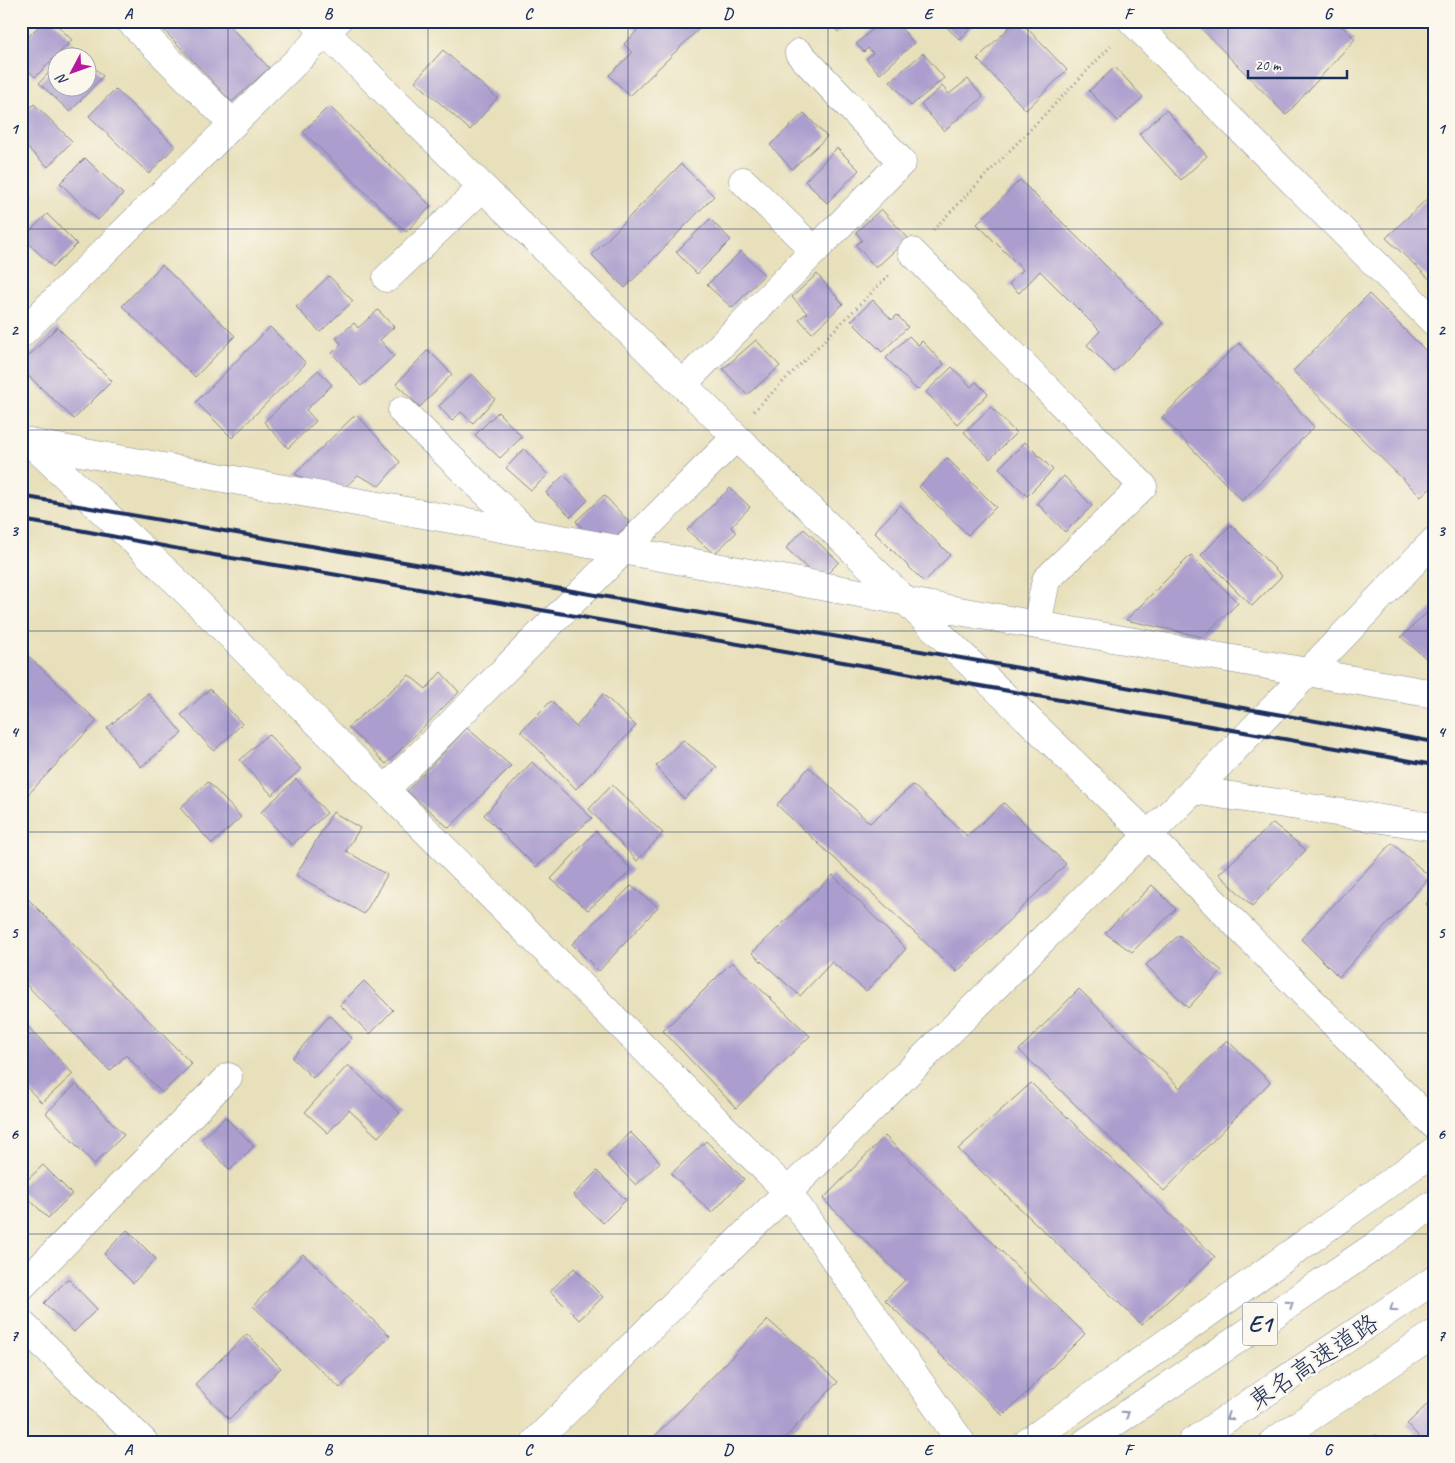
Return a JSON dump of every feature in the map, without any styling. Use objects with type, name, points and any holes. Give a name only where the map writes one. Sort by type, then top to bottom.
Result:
[{"type":"main road","points":[[130,21],[233,124]]},
{"type":"main road","points":[[1134,22],[1434,322]]},
{"type":"main road","points":[[21,334],[233,124],[325,25],[482,188],[736,437],[1148,835],[1434,1125]]},
{"type":"main road","points":[[683,384],[902,162],[799,53]]},
{"type":"main road","points":[[743,181],[814,251]]},
{"type":"main road","points":[[387,278],[482,188]]},
{"type":"main road","points":[[912,252],[1143,486],[1046,580],[1037,625]]},
{"type":"main road","points":[[402,412],[528,533]]},
{"type":"main road","points":[[386,789],[736,437]]},
{"type":"main road","points":[[26,439],[908,602],[1434,694]]},
{"type":"main road","points":[[26,439],[175,580],[788,1192],[961,1442]]},
{"type":"main road","points":[[535,1442],[1219,765],[1434,541]]},
{"type":"main road","points":[[1193,790],[1434,827]]},
{"type":"main road","points":[[21,1287],[228,1077]]},
{"type":"main road","points":[[1028,1442],[1434,1151]]},
{"type":"main road","name":"E1","points":[[1086,1442],[1367,1252],[1434,1204]]},
{"type":"main road","name":"東名高速道路","points":[[1192,1442],[1434,1280]]},
{"type":"main road","points":[[21,1322],[144,1442]]},
{"type":"main road","points":[[1273,1442],[1434,1334]]},
{"type":"building","points":[[44,21],[53,21],[72,40],[64,48],[48,48],[48,64],[35,77],[21,64],[21,44]]},
{"type":"building","points":[[161,21],[225,21],[269,68],[232,102],[158,24]]},
{"type":"building","points":[[627,21],[707,21],[630,96],[609,75],[632,53],[624,44],[637,31]]},
{"type":"building","points":[[829,21],[851,21],[838,32]]},
{"type":"building","points":[[882,21],[899,21],[897,23],[914,43],[880,74],[866,59],[873,53],[868,48],[864,52],[856,44]]},
{"type":"building","points":[[940,21],[977,21],[960,40]]},
{"type":"building","points":[[1016,21],[1020,21],[1067,70],[1026,110],[977,59]]},
{"type":"building","points":[[1194,21],[1337,21],[1355,39],[1286,115]]},
{"type":"building","points":[[443,50],[497,98],[470,130],[415,81]]},
{"type":"building","points":[[923,53],[944,78],[911,106],[890,81]]},
{"type":"building","points":[[1115,67],[1143,97],[1118,121],[1089,91]]},
{"type":"building","points":[[98,71],[103,76],[98,81]]},
{"type":"building","points":[[48,74],[48,91],[39,83]]},
{"type":"building","points":[[968,79],[983,97],[944,131],[921,105],[942,86],[949,94]]},
{"type":"building","points":[[115,89],[175,146],[149,174],[89,116]]},
{"type":"building","points":[[55,98],[83,98],[70,112]]},
{"type":"building","points":[[34,104],[72,141],[48,167],[21,142],[21,118]]},
{"type":"building","points":[[329,106],[431,206],[406,232],[303,132]]},
{"type":"building","points":[[1166,110],[1207,156],[1181,180],[1139,134]]},
{"type":"building","points":[[804,113],[827,137],[792,169],[770,145]]},
{"type":"building","points":[[837,148],[859,170],[827,203],[805,181]]},
{"type":"building","points":[[85,158],[123,194],[98,220],[60,183]]},
{"type":"building","points":[[681,164],[714,196],[625,288],[592,255]]},
{"type":"building","points":[[1020,180],[1163,323],[1114,372],[1087,345],[1100,331],[1040,271],[1019,293],[1009,284],[1023,270],[977,224]]},
{"type":"building","points":[[21,190],[31,199],[21,209]]},
{"type":"building","points":[[1434,192],[1434,283],[1386,238]]},
{"type":"building","points":[[881,209],[908,238],[876,268],[856,245],[862,240],[856,232]]},
{"type":"building","points":[[47,214],[77,244],[53,267],[23,238]]},
{"type":"building","points":[[710,219],[731,240],[697,274],[676,252]]},
{"type":"building","points":[[741,251],[764,275],[732,308],[707,285]]},
{"type":"building","points":[[162,265],[235,336],[195,377],[122,306]]},
{"type":"building","points":[[817,274],[843,304],[812,333],[799,319],[807,313],[792,297]]},
{"type":"building","points":[[329,276],[353,301],[320,332],[296,307]]},
{"type":"building","points":[[1369,294],[1434,359],[1434,485],[1421,497],[1293,371]]},
{"type":"building","points":[[873,300],[892,320],[897,315],[908,327],[882,352],[851,321]]},
{"type":"building","points":[[378,310],[394,327],[380,340],[394,356],[361,386],[332,353],[341,344],[336,338],[354,323],[358,328]]},
{"type":"building","points":[[57,327],[112,381],[74,419],[21,369],[21,364]]},
{"type":"building","points":[[270,327],[306,363],[232,438],[196,402]]},
{"type":"building","points":[[909,336],[918,345],[922,341],[944,364],[917,390],[886,358]]},
{"type":"building","points":[[756,340],[780,366],[747,395],[723,369]]},
{"type":"building","points":[[1239,343],[1314,427],[1242,501],[1162,417]]},
{"type":"building","points":[[428,350],[452,374],[420,407],[396,384]]},
{"type":"building","points":[[952,367],[971,387],[976,382],[988,394],[957,424],[926,392]]},
{"type":"building","points":[[318,370],[332,385],[306,410],[316,421],[288,448],[264,422]]},
{"type":"building","points":[[472,374],[495,399],[473,423],[461,412],[452,421],[439,406]]},
{"type":"building","points":[[991,407],[1016,433],[990,459],[964,432]]},
{"type":"building","points":[[498,412],[522,437],[500,458],[475,435]]},
{"type":"building","points":[[356,414],[400,462],[379,486],[358,475],[338,494],[295,474]]},
{"type":"building","points":[[1025,442],[1053,470],[1027,496],[999,468]]},
{"type":"building","points":[[524,449],[548,475],[531,490],[506,468]]},
{"type":"building","points":[[947,458],[996,507],[968,535],[919,487]]},
{"type":"building","points":[[564,475],[588,500],[571,517],[546,493]]},
{"type":"building","points":[[1064,476],[1092,506],[1065,532],[1037,503]]},
{"type":"building","points":[[730,488],[750,507],[731,527],[736,533],[714,554],[687,530]]},
{"type":"building","points":[[604,495],[630,523],[610,541],[600,530],[591,538],[576,521]]},
{"type":"building","points":[[900,505],[950,555],[924,582],[874,532]]},
{"type":"building","points":[[1231,525],[1282,576],[1252,606],[1201,555]]},
{"type":"building","points":[[804,529],[839,562],[820,581],[786,548]]},
{"type":"building","points":[[1191,555],[1238,603],[1203,637],[1126,620]]},
{"type":"building","points":[[1431,609],[1434,611],[1434,665],[1401,637]]},
{"type":"building","points":[[21,649],[97,721],[21,802]]},
{"type":"building","points":[[441,672],[459,692],[386,764],[348,727],[409,675],[426,689]]},
{"type":"building","points":[[210,689],[242,724],[214,751],[181,715]]},
{"type":"building","points":[[148,693],[182,733],[141,767],[107,728]]},
{"type":"building","points":[[603,694],[636,726],[576,789],[521,731],[551,701],[576,727]]},
{"type":"building","points":[[467,728],[511,766],[449,828],[407,791]]},
{"type":"building","points":[[268,734],[301,769],[272,795],[240,760]]},
{"type":"building","points":[[683,740],[717,767],[684,799],[656,766]]},
{"type":"building","points":[[532,762],[592,818],[536,867],[484,815]]},
{"type":"building","points":[[809,767],[870,823],[913,785],[967,836],[1004,803],[1066,864],[957,972],[777,805]]},
{"type":"building","points":[[296,779],[327,813],[292,845],[261,812]]},
{"type":"building","points":[[208,782],[241,817],[212,844],[180,808]]},
{"type":"building","points":[[612,785],[663,833],[637,861],[589,809]]},
{"type":"building","points":[[333,812],[360,828],[346,851],[387,875],[364,914],[296,875]]},
{"type":"building","points":[[1273,823],[1306,850],[1252,906],[1219,874]]},
{"type":"building","points":[[596,831],[632,870],[588,910],[551,879]]},
{"type":"building","points":[[1392,843],[1430,877],[1339,977],[1301,939]]},
{"type":"building","points":[[833,875],[906,949],[866,991],[832,962],[800,996],[752,953]]},
{"type":"building","points":[[1152,885],[1176,909],[1132,952],[1105,933]]},
{"type":"building","points":[[631,886],[658,907],[599,971],[572,944]]},
{"type":"building","points":[[1434,895],[1434,911],[1426,904]]},
{"type":"building","points":[[27,898],[192,1064],[162,1093],[126,1055],[110,1071],[21,979],[21,902]]},
{"type":"building","points":[[1179,935],[1222,971],[1188,1008],[1146,965]]},
{"type":"building","points":[[732,962],[810,1036],[736,1108],[663,1031]]},
{"type":"building","points":[[364,981],[393,1010],[370,1034],[340,1005]]},
{"type":"building","points":[[1079,989],[1180,1088],[1227,1040],[1270,1082],[1164,1191],[1019,1050]]},
{"type":"building","points":[[330,1015],[352,1038],[313,1078],[292,1058]]},
{"type":"building","points":[[21,1019],[73,1074],[42,1103],[21,1081]]},
{"type":"building","points":[[348,1065],[400,1113],[378,1137],[349,1110],[328,1133],[305,1112]]},
{"type":"building","points":[[1031,1083],[1215,1257],[1142,1325],[958,1149]]},
{"type":"building","points":[[76,1084],[124,1135],[94,1164],[46,1113]]},
{"type":"building","points":[[225,1117],[254,1146],[230,1170],[201,1140]]},
{"type":"building","points":[[630,1132],[660,1162],[636,1185],[607,1156]]},
{"type":"building","points":[[885,1136],[1085,1334],[1003,1416],[885,1300],[905,1280],[823,1199]]},
{"type":"building","points":[[706,1141],[744,1179],[712,1213],[671,1174]]},
{"type":"building","points":[[43,1165],[72,1194],[48,1218],[21,1191],[21,1186]]},
{"type":"building","points":[[597,1171],[626,1200],[603,1223],[573,1195]]},
{"type":"building","points":[[127,1230],[156,1259],[133,1283],[104,1254]]},
{"type":"building","points":[[303,1254],[390,1336],[340,1388],[253,1306]]},
{"type":"building","points":[[574,1268],[603,1297],[579,1320],[550,1291]]},
{"type":"building","points":[[68,1279],[97,1309],[74,1332],[44,1303]]},
{"type":"building","points":[[768,1320],[838,1382],[781,1442],[649,1442]]},
{"type":"building","points":[[247,1334],[281,1368],[229,1419],[195,1384]]},
{"type":"building","points":[[1434,1398],[1434,1442],[1424,1442],[1407,1424]]},
{"type":"building","points":[[1377,1435],[1380,1442],[1361,1442]]},
{"type":"railway","points":[[21,496],[1019,668],[1434,742]]},
{"type":"railway","points":[[21,520],[208,554],[603,620],[1434,765]]}]
